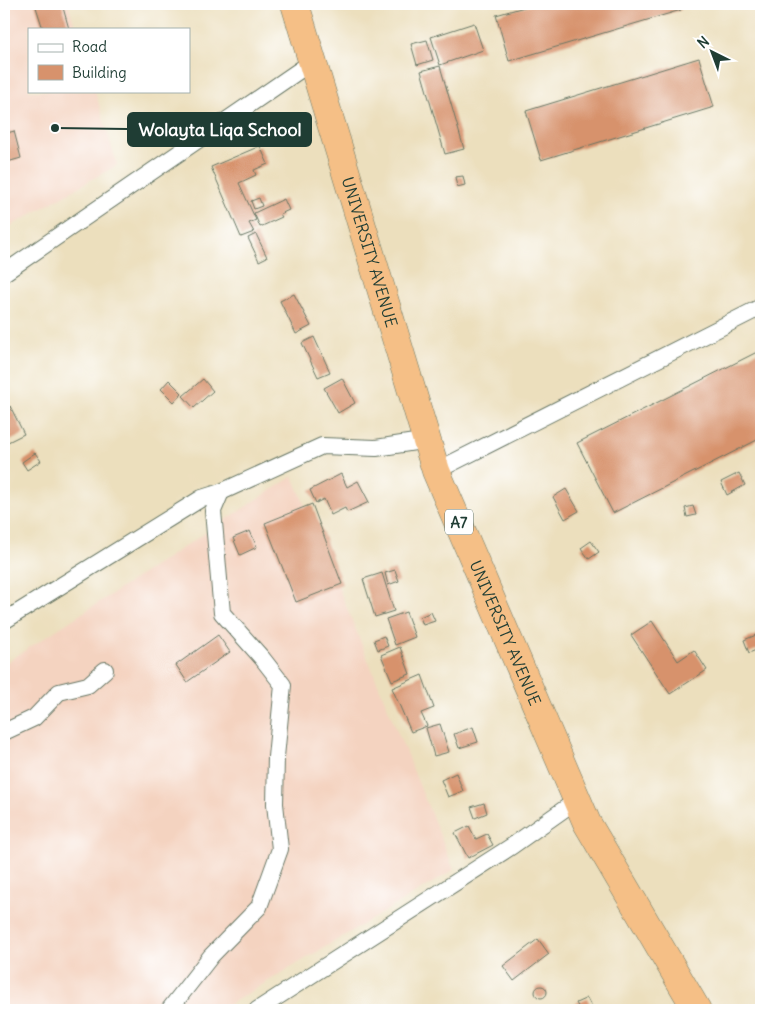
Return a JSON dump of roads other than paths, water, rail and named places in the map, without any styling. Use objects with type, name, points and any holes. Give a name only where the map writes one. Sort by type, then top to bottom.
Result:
[{"type":"highway","name":"UNIVERSITY AVENUE","points":[[295,4],[436,471],[587,823],[697,1010]]},
{"type":"street","points":[[4,273],[313,61]]},
{"type":"street","points":[[436,471],[761,307]]},
{"type":"street","points":[[4,621],[202,498],[221,492],[322,446],[376,448],[428,440]]},
{"type":"street","points":[[169,1010],[211,956],[259,907],[280,849],[275,795],[276,757],[283,686],[262,658],[222,612],[213,511],[221,492]]},
{"type":"street","points":[[4,732],[34,718],[59,692],[88,685],[105,670]]},
{"type":"street","points":[[257,1010],[512,846],[577,800]]},
{"type":"place","name":"Wolayta Liqa School","points":[[55,128]]}]
